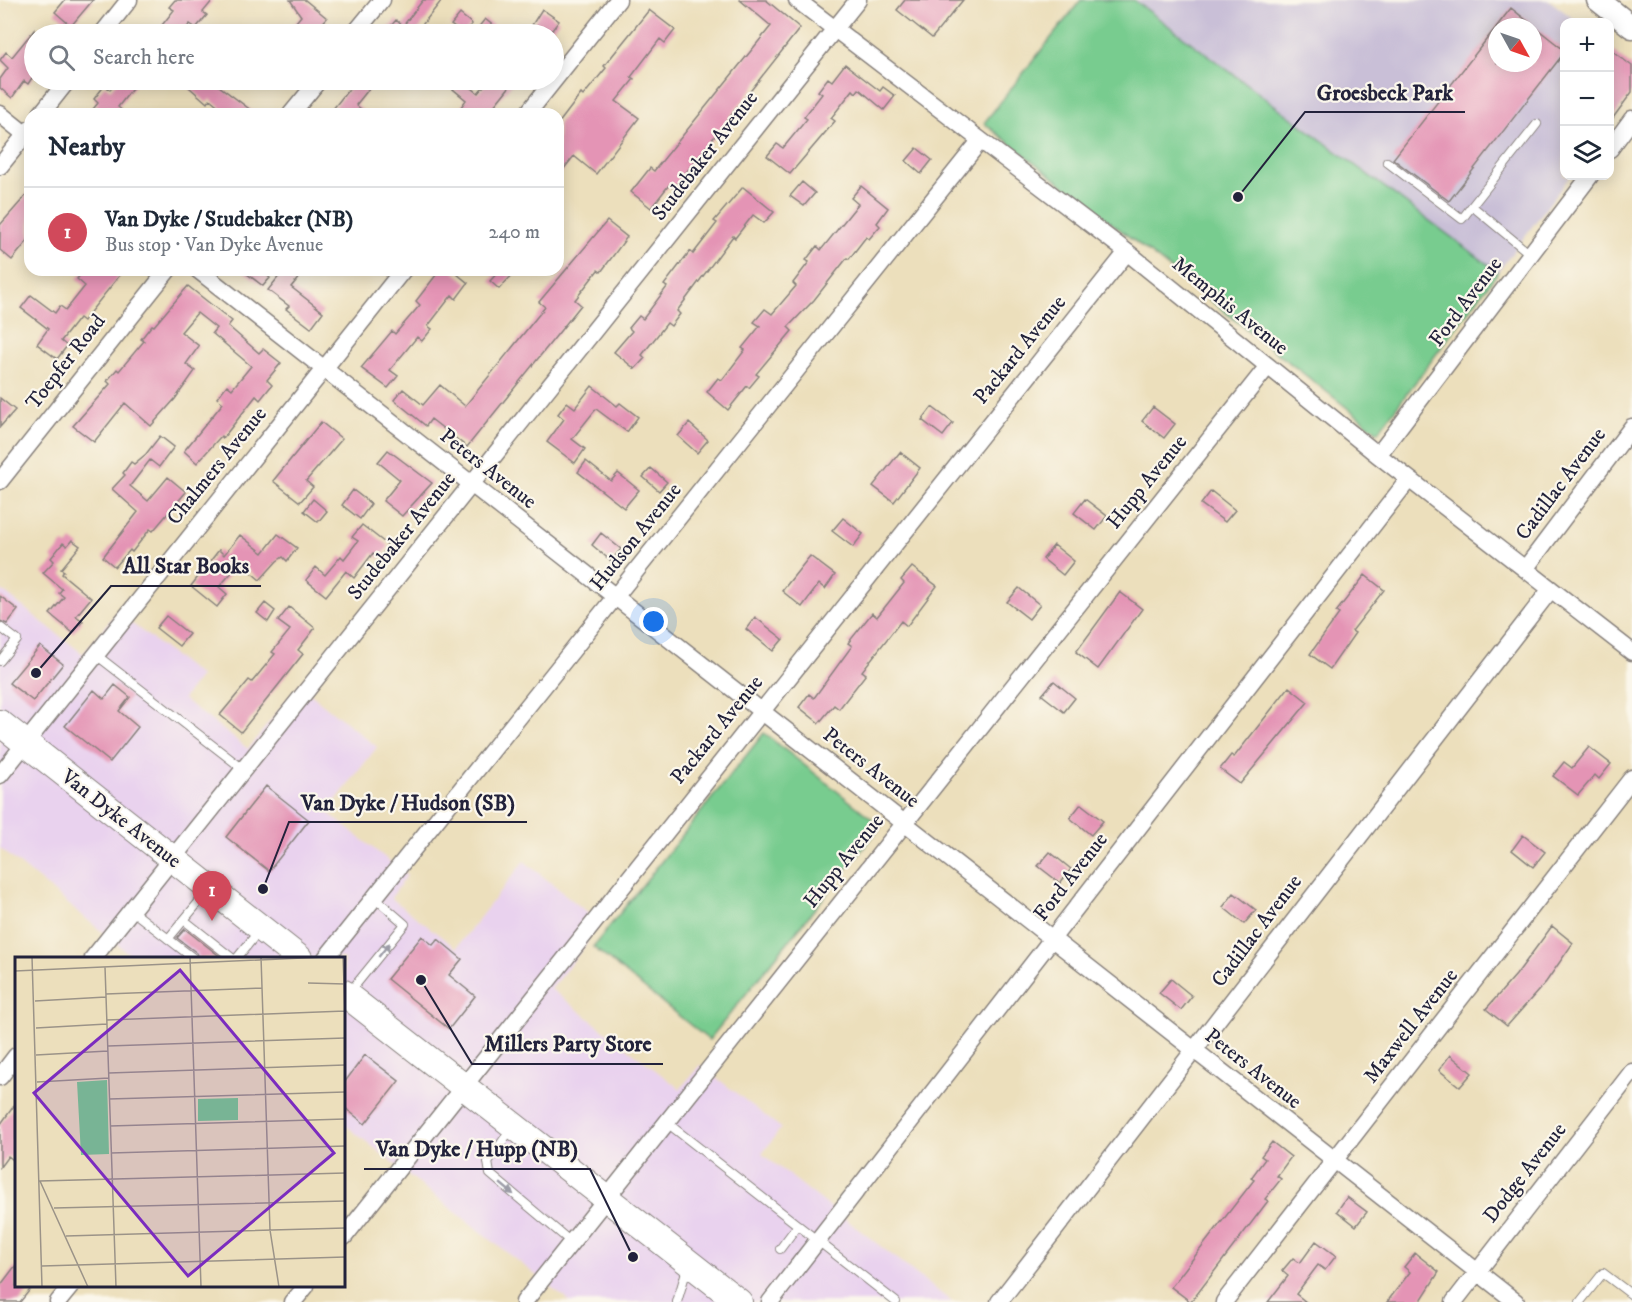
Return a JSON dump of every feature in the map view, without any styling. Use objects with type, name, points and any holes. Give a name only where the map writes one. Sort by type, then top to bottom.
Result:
[{"type":"main road","name":"Van Dyke Avenue","points":[[0,723],[298,957]]},
{"type":"main road","points":[[345,994],[739,1302]]},
{"type":"street","points":[[110,24],[129,0]]},
{"type":"street","points":[[362,24],[382,0]]},
{"type":"street","points":[[564,68],[618,0]]},
{"type":"street","name":"Memphis Avenue","points":[[797,0],[1127,252],[1378,455],[1632,652]]},
{"type":"street","name":"Studebaker Avenue","points":[[94,957],[858,0]]},
{"type":"street","points":[[1598,0],[1632,27]]},
{"type":"street","points":[[46,108],[60,90]]},
{"type":"street","points":[[296,108],[311,90]]},
{"type":"street","points":[[532,108],[546,90]]},
{"type":"street","points":[[0,114],[24,131]]},
{"type":"street","points":[[1614,144],[1632,119]]},
{"type":"street","points":[[0,166],[24,139]]},
{"type":"street","name":"Hudson Avenue","points":[[327,957],[617,598],[980,141]]},
{"type":"street","name":"Ford Avenue","points":[[1378,455],[1587,180]]},
{"type":"street","name":"Packard Avenue","points":[[345,1236],[1127,252]]},
{"type":"street","name":"Toepfer Road","points":[[0,482],[163,276]]},
{"type":"street","name":"Peters Avenue","points":[[206,276],[1516,1302]]},
{"type":"street","name":"Chalmers Avenue","points":[[0,775],[398,276]]},
{"type":"street","name":"Hupp Avenue","points":[[524,1302],[1268,366]]},
{"type":"street","name":"Cadillac Avenue","points":[[1525,569],[1632,427]]},
{"type":"street","name":"Ford Avenue","points":[[770,1302],[1409,479]]},
{"type":"street","name":"Cadillac Avenue","points":[[999,1302],[1551,589]]},
{"type":"street","name":"Maxwell Avenue","points":[[1224,1302],[1632,778]]},
{"type":"street","points":[[0,1077],[15,1057]]},
{"type":"street","name":"Dodge Avenue","points":[[1454,1302],[1632,1072]]},
{"type":"street","points":[[58,1302],[70,1287]]},
{"type":"street","points":[[293,1302],[305,1287]]},
{"type":"lane","points":[[1387,162],[1462,219],[1537,124]]},
{"type":"lane","points":[[1472,206],[1530,254]]},
{"type":"lane","points":[[0,627],[17,640],[0,661]]},
{"type":"lane","points":[[95,654],[243,769]]},
{"type":"lane","points":[[168,939],[210,888]]},
{"type":"lane","points":[[345,994],[405,924],[375,898]]},
{"type":"lane","points":[[131,910],[192,957]]},
{"type":"lane","points":[[184,920],[231,957]]},
{"type":"lane","points":[[238,957],[261,929]]},
{"type":"lane","points":[[666,1122],[896,1302]]},
{"type":"lane","points":[[513,1126],[488,1162],[487,1168],[490,1174],[571,1242]]},
{"type":"lane","points":[[780,1249],[798,1226]]},
{"type":"lane","points":[[677,1302],[689,1263]]},
{"type":"lane","points":[[1580,1302],[1603,1273],[1632,1295]]},
{"type":"shaded area","points":[[1134,0],[1549,0],[1573,18],[1560,18],[1560,180],[1567,180],[1498,272]]},
{"type":"shaded area","points":[[0,589],[83,654],[117,612],[200,676],[183,699],[248,749],[299,685],[377,747],[327,812],[407,875],[391,898],[456,948],[524,861],[588,913],[587,943],[551,989],[680,1089],[700,1065],[781,1128],[762,1154],[952,1302],[570,1302],[345,1125],[345,957],[133,957],[0,848]]},
{"type":"green space","points":[[1081,0],[1134,0],[1498,272],[1378,432],[984,123]]},
{"type":"green space","points":[[764,733],[881,826],[709,1040],[593,947]]},
{"type":"building","points":[[65,0],[93,0],[73,24],[69,24],[55,12]]},
{"type":"building","points":[[175,0],[213,0],[203,12],[207,15],[199,24],[163,24],[174,10],[169,7]]},
{"type":"building","points":[[290,0],[305,0],[327,18],[322,24],[294,24],[301,16]]},
{"type":"building","points":[[423,0],[442,0],[423,24],[405,24]]},
{"type":"building","points":[[740,0],[766,0],[800,28],[674,188],[669,185],[651,208],[631,192],[650,168],[654,171],[771,26]]},
{"type":"building","points":[[905,0],[963,0],[932,38],[897,10]]},
{"type":"building","points":[[1511,8],[1524,18],[1503,18]]},
{"type":"building","points":[[542,9],[559,21],[557,24],[533,24]]},
{"type":"building","points":[[649,10],[675,30],[665,43],[660,39],[631,77],[634,79],[616,101],[639,118],[596,174],[574,156],[564,168],[564,116],[606,68],[604,66]]},
{"type":"building","points":[[460,14],[472,24],[452,24]]},
{"type":"building","points":[[485,19],[491,24],[481,24]]},
{"type":"building","points":[[1542,33],[1560,47],[1560,58],[1449,201],[1393,159],[1488,37],[1488,72],[1542,72]]},
{"type":"building","points":[[24,42],[24,81],[12,98],[0,88],[0,79],[8,68],[0,60],[6,52],[12,57]]},
{"type":"building","points":[[1614,52],[1632,66],[1632,92],[1614,117]]},
{"type":"building","points":[[845,64],[880,91],[883,87],[895,96],[884,110],[859,89],[856,93],[853,90],[831,118],[835,121],[790,174],[767,156],[777,144],[783,148],[807,119],[804,117],[822,94],[818,91],[828,78],[832,81]]},
{"type":"building","points":[[101,90],[131,90],[119,108],[94,108],[98,103],[94,99]]},
{"type":"building","points":[[192,90],[224,90],[248,108],[221,108],[210,99],[207,103]]},
{"type":"building","points":[[348,90],[368,90],[356,105],[360,108],[334,108]]},
{"type":"building","points":[[454,90],[474,90],[478,93],[481,90],[507,90],[494,106],[496,108],[460,108],[466,100]]},
{"type":"building","points":[[917,148],[932,160],[921,174],[906,161]]},
{"type":"building","points":[[802,182],[815,193],[804,206],[790,196]]},
{"type":"building","points":[[861,186],[888,208],[877,223],[880,226],[869,239],[866,237],[814,300],[788,327],[792,331],[756,374],[759,376],[749,388],[747,386],[728,410],[707,392],[718,378],[722,380],[745,350],[742,348],[760,326],[754,322],[765,309],[772,314],[796,286],[793,283],[809,262],[806,260],[817,246],[821,250],[858,204],[851,198]]},
{"type":"building","points":[[743,187],[774,212],[764,223],[753,215],[735,238],[733,236],[677,311],[680,314],[671,326],[667,323],[642,355],[645,358],[635,369],[614,352],[632,331],[629,328],[639,316],[643,319],[667,287],[664,285],[690,251],[693,254],[717,223],[714,221]]},
{"type":"building","points":[[24,198],[24,245],[12,260],[0,250],[0,225]]},
{"type":"building","points":[[607,221],[627,237],[601,272],[598,270],[575,300],[581,305],[467,447],[431,419],[426,426],[394,400],[403,389],[423,405],[440,385],[465,406],[545,307],[539,302],[561,276],[564,276],[564,272]]},
{"type":"building","points":[[79,276],[119,276],[83,321],[79,318],[61,341],[67,346],[57,359],[37,344],[48,329],[21,308],[31,295],[55,313],[60,306],[66,310],[85,286],[77,279]]},
{"type":"building","points":[[250,276],[268,276],[270,278],[263,286]]},
{"type":"building","points":[[279,276],[300,276],[291,287],[323,312],[311,328],[286,309],[289,306],[268,290]]},
{"type":"building","points":[[435,276],[459,276],[468,283],[456,299],[452,295],[428,326],[432,329],[422,341],[417,337],[390,370],[398,376],[388,388],[361,368],[392,331],[395,334],[420,305],[416,301]]},
{"type":"building","points":[[495,276],[511,276],[499,289],[490,281]]},
{"type":"building","points":[[188,286],[232,321],[228,326],[259,353],[263,349],[281,363],[267,380],[272,385],[260,400],[256,396],[223,438],[221,436],[197,463],[184,451],[223,403],[217,398],[227,385],[232,389],[251,366],[212,333],[216,328],[197,313],[181,332],[199,346],[186,364],[195,371],[175,399],[151,426],[125,403],[94,442],[73,426],[110,384],[107,381],[117,369],[119,371],[144,341],[141,339],[152,325],[154,326]]},
{"type":"building","points":[[592,386],[617,406],[620,403],[638,417],[627,432],[596,409],[572,439],[585,449],[575,463],[547,442],[564,419],[558,414],[567,402],[575,408]]},
{"type":"building","points":[[0,398],[15,410],[0,427]]},
{"type":"building","points":[[932,407],[953,423],[943,436],[922,420]]},
{"type":"building","points":[[1153,407],[1175,424],[1164,438],[1142,421]]},
{"type":"building","points":[[321,422],[342,439],[306,481],[313,487],[300,502],[273,481]]},
{"type":"building","points":[[689,423],[708,440],[697,453],[678,436]]},
{"type":"building","points":[[160,436],[174,447],[159,467],[150,460],[130,486],[148,501],[168,477],[186,492],[153,531],[150,529],[132,552],[130,550],[115,567],[103,557],[138,512],[112,489],[125,475],[123,473],[131,462],[134,464],[146,454]]},
{"type":"building","points":[[388,450],[432,483],[402,516],[383,501],[400,480],[378,462]]},
{"type":"building","points":[[900,452],[920,468],[894,502],[873,486]]},
{"type":"building","points":[[586,461],[611,481],[618,473],[639,490],[624,508],[578,472]]},
{"type":"building","points":[[651,468],[667,482],[659,491],[643,477]]},
{"type":"building","points":[[353,490],[371,504],[360,519],[342,505]]},
{"type":"building","points":[[1211,491],[1235,510],[1225,522],[1201,504]]},
{"type":"building","points":[[313,499],[327,511],[318,522],[304,511]]},
{"type":"building","points":[[1085,499],[1107,516],[1096,530],[1074,513]]},
{"type":"building","points":[[843,518],[863,534],[853,547],[832,531]]},
{"type":"building","points":[[362,525],[389,546],[379,558],[373,553],[354,578],[346,571],[326,596],[306,580],[316,567],[325,575],[341,556],[344,559],[358,541],[352,537]]},
{"type":"building","points":[[601,533],[621,549],[611,561],[592,545]]},
{"type":"building","points":[[278,534],[297,548],[287,561],[283,557],[277,561],[260,580],[240,563],[219,587],[227,594],[217,607],[191,586],[219,550],[224,555],[240,535],[263,553]]},
{"type":"building","points":[[72,540],[80,546],[61,569],[64,571],[62,574],[91,598],[76,616],[83,621],[73,633],[50,614],[64,597],[59,593],[62,589],[43,573],[54,561],[51,558],[63,543],[67,546]]},
{"type":"building","points":[[1054,545],[1074,561],[1063,575],[1043,559]]},
{"type":"building","points":[[810,556],[835,575],[825,589],[819,584],[802,607],[782,591]]},
{"type":"building","points":[[912,567],[937,586],[907,626],[901,621],[862,671],[866,674],[839,709],[834,705],[819,723],[799,707],[809,694],[814,698],[852,646],[848,643],[872,613],[877,617],[904,583],[901,580]]},
{"type":"building","points":[[1365,575],[1384,590],[1352,631],[1355,633],[1330,669],[1310,654],[1339,614],[1336,612]]},
{"type":"building","points":[[1019,588],[1040,605],[1029,619],[1007,602]]},
{"type":"building","points":[[1120,592],[1142,609],[1098,669],[1076,652]]},
{"type":"building","points":[[0,596],[18,610],[7,624],[0,621]]},
{"type":"building","points":[[265,603],[275,611],[268,622],[257,613]]},
{"type":"building","points":[[289,607],[315,628],[298,650],[303,654],[241,732],[220,715],[249,680],[252,682],[275,654],[272,652],[290,630],[278,621]]},
{"type":"building","points":[[166,616],[189,634],[179,646],[156,628]]},
{"type":"building","points":[[755,617],[783,639],[773,651],[746,629]]},
{"type":"building","points":[[40,646],[63,664],[33,701],[9,683]]},
{"type":"building","points":[[1054,681],[1075,698],[1064,712],[1042,695]]},
{"type":"building","points":[[115,685],[130,697],[119,711],[138,727],[110,762],[65,726],[94,690],[104,699]]},
{"type":"building","points":[[1289,687],[1308,702],[1240,784],[1220,769],[1231,755],[1234,757]]},
{"type":"building","points":[[1589,747],[1611,764],[1599,779],[1595,775],[1578,795],[1553,776],[1564,762],[1572,768]]},
{"type":"building","points":[[266,786],[309,820],[269,871],[226,837]]},
{"type":"building","points":[[1081,804],[1103,821],[1091,835],[1070,818]]},
{"type":"building","points":[[1523,835],[1545,852],[1533,867],[1512,850]]},
{"type":"building","points":[[1050,852],[1071,869],[1060,883],[1038,866]]},
{"type":"building","points":[[1234,893],[1256,910],[1244,924],[1223,907]]},
{"type":"building","points":[[1552,926],[1573,943],[1546,982],[1507,1026],[1486,1009],[1516,975]]},
{"type":"building","points":[[185,929],[221,957],[199,957],[197,953],[177,938]]},
{"type":"building","points":[[422,936],[433,945],[438,939],[462,959],[449,975],[475,996],[449,1029],[387,979]]},
{"type":"building","points":[[1171,979],[1192,996],[1181,1010],[1159,993]]},
{"type":"building","points":[[365,1055],[399,1081],[365,1124],[345,1108],[345,1082]]},
{"type":"building","points":[[1450,1055],[1472,1073],[1460,1087],[1439,1070]]},
{"type":"building","points":[[15,1104],[15,1161],[8,1156],[0,1167],[0,1125]]},
{"type":"building","points":[[1272,1142],[1291,1157],[1277,1176],[1281,1179],[1265,1199],[1268,1201],[1191,1302],[1171,1287],[1254,1180],[1251,1178],[1265,1159],[1261,1156]]},
{"type":"building","points":[[1347,1197],[1367,1212],[1356,1226],[1337,1211]]},
{"type":"building","points":[[1316,1241],[1336,1256],[1325,1270],[1318,1265],[1296,1294],[1306,1302],[1268,1302],[1288,1276],[1282,1271],[1293,1258],[1300,1263]]},
{"type":"building","points":[[1415,1253],[1439,1272],[1420,1302],[1387,1302],[1410,1272],[1404,1267]]},
{"type":"building","points":[[15,1266],[15,1287],[32,1287],[20,1302],[0,1302],[0,1286]]},
{"type":"place","name":"Groesbeck Park","points":[[1238,197]]},
{"type":"place","name":"All Star Books","points":[[36,673]]},
{"type":"place","name":"Van Dyke / Hudson (SB)","points":[[263,889]]},
{"type":"place","name":"Van Dyke / Studebaker (NB)","points":[[212,921]]},
{"type":"place","name":"Millers Party Store","points":[[421,980]]},
{"type":"place","name":"Van Dyke / Hupp (NB)","points":[[633,1257]]}]
